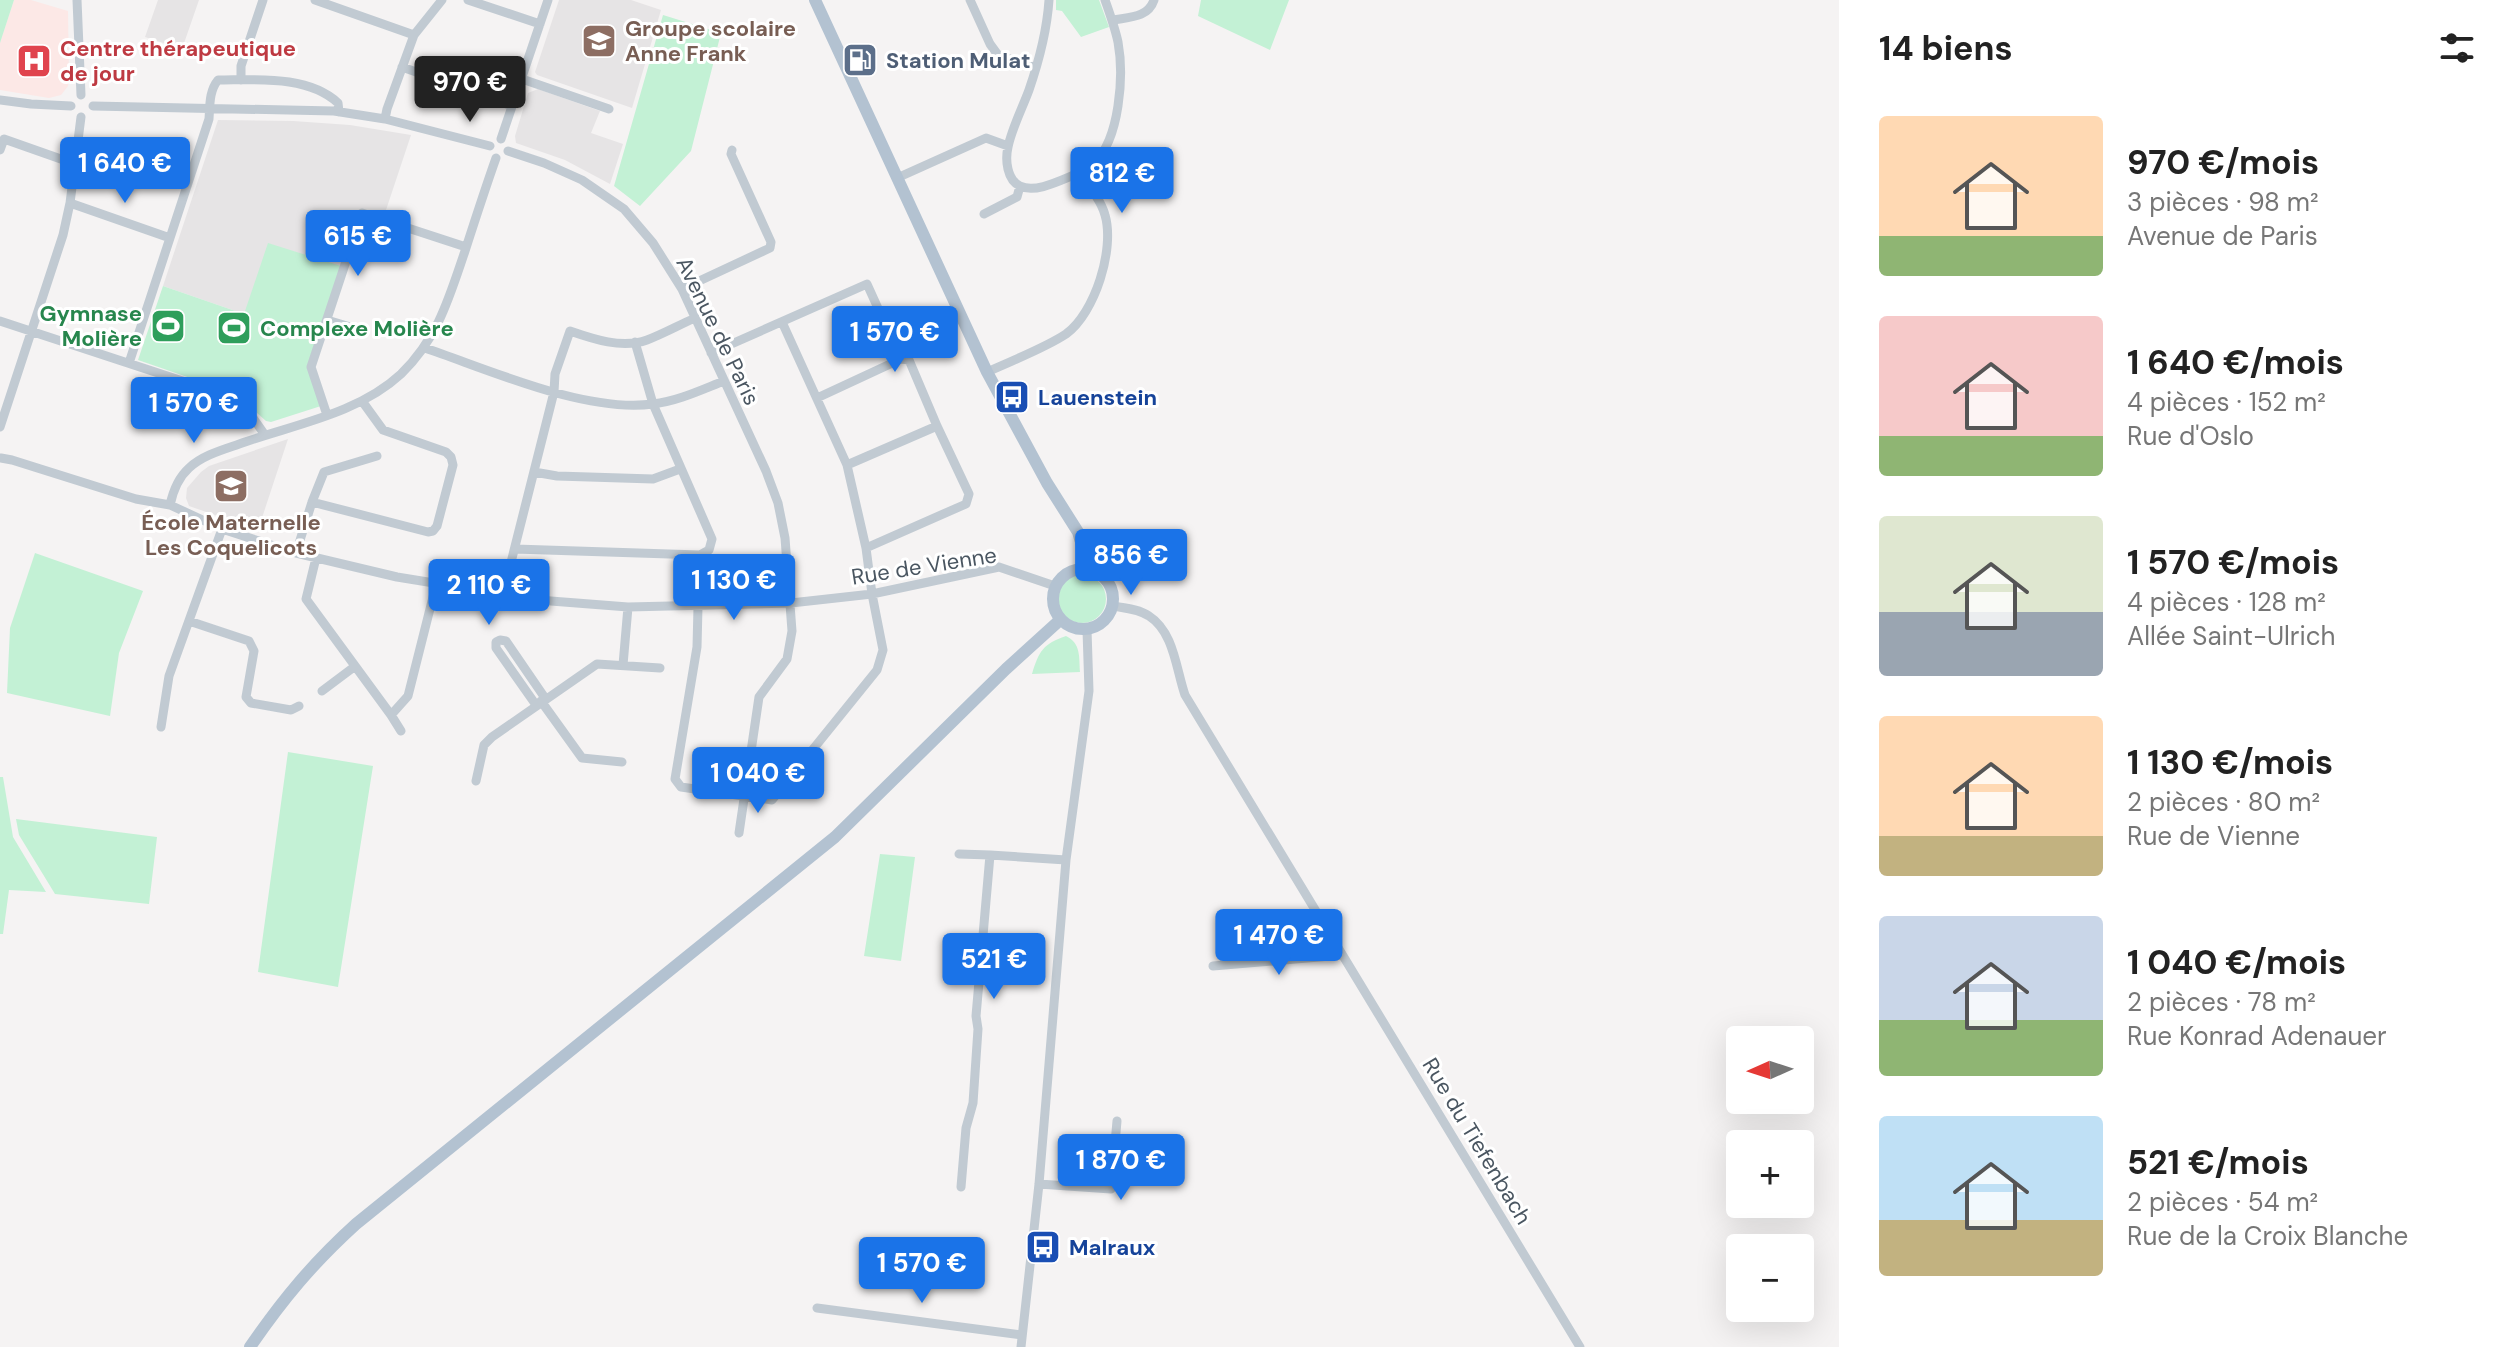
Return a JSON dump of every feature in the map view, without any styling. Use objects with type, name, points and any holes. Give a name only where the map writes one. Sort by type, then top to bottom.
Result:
[{"type":"main road","points":[[815,0],[987,372],[1047,483],[1078,532],[1085,568]]},
{"type":"main road","points":[[1085,568],[1099,573],[1113,593],[1113,606],[1106,619],[1087,630],[1072,628],[1060,620],[1052,598],[1055,586],[1063,575],[1085,568]]},
{"type":"main road","points":[[250,1347],[292,1287],[356,1224],[835,837],[1060,620]]},
{"type":"street","points":[[77,0],[81,95]]},
{"type":"street","points":[[241,80],[241,66],[263,0]]},
{"type":"street","points":[[315,0],[414,35]]},
{"type":"street","points":[[385,119],[414,35],[442,0]]},
{"type":"street","points":[[468,0],[540,24]]},
{"type":"street","points":[[501,139],[548,0]]},
{"type":"street","points":[[970,0],[998,55],[1036,68]]},
{"type":"street","points":[[1049,0],[1047,26],[1036,68],[1008,146],[1012,180],[1031,189],[1079,173],[1095,163],[1111,138],[1120,87],[1119,46],[1105,0]]},
{"type":"street","points":[[1113,20],[1146,13],[1154,0]]},
{"type":"street","points":[[402,67],[512,106]]},
{"type":"street","points":[[522,79],[609,109]]},
{"type":"street","points":[[129,363],[209,119],[213,86],[218,80],[284,80],[330,95],[338,103],[339,112]]},
{"type":"street","points":[[81,95],[90,98],[93,106],[89,114],[81,117],[73,112],[71,106],[74,97],[81,95]]},
{"type":"street","points":[[0,100],[71,106]]},
{"type":"street","points":[[93,106],[339,112],[385,119],[490,146]]},
{"type":"street","points":[[0,427],[63,235],[81,117]]},
{"type":"street","points":[[897,178],[986,138],[1008,146]]},
{"type":"street","points":[[0,150],[4,139],[75,164]]},
{"type":"street","points":[[490,146],[501,139],[507,143],[508,151],[504,157],[496,158]]},
{"type":"street","points":[[490,146],[496,158]]},
{"type":"street","points":[[682,289],[770,248],[771,242],[731,154],[732,150]]},
{"type":"street","name":"Avenue de Paris","points":[[508,151],[582,180],[624,209],[653,243],[682,289],[778,503],[785,538],[792,631],[787,659],[759,697],[739,833]]},
{"type":"street","points":[[170,505],[180,479],[190,466],[213,453],[362,401],[399,376],[425,348],[441,321],[496,158]]},
{"type":"street","points":[[987,372],[1066,334],[1086,313],[1099,285],[1108,235],[1105,216],[1079,173]]},
{"type":"street","points":[[984,214],[1017,197],[1020,186]]},
{"type":"street","points":[[70,203],[170,238]]},
{"type":"street","points":[[327,415],[311,367],[362,213],[466,247]]},
{"type":"street","points":[[711,353],[867,284],[901,359]]},
{"type":"street","points":[[503,594],[554,392],[555,374],[570,331],[603,342],[645,341],[695,318]]},
{"type":"street","points":[[327,320],[357,329]]},
{"type":"street","points":[[0,321],[219,393],[246,408],[265,435]]},
{"type":"street","points":[[698,607],[697,647],[675,779],[681,787],[772,800],[877,670],[883,650],[866,548],[847,465],[782,322]]},
{"type":"street","points":[[515,549],[700,555],[709,550],[712,539],[653,404],[635,342]]},
{"type":"street","points":[[425,348],[554,392],[600,404],[653,404],[724,381]]},
{"type":"street","points":[[817,398],[901,359],[909,360],[969,494],[966,504],[866,548]]},
{"type":"street","points":[[312,502],[428,532],[437,526],[453,465],[451,457],[446,452],[383,430],[362,401]]},
{"type":"street","points":[[847,465],[937,426]]},
{"type":"street","points":[[0,448],[0,459]]},
{"type":"street","points":[[296,553],[324,472],[377,456]]},
{"type":"street","name":"Rue de Vienne","points":[[0,459],[12,460],[136,499],[170,505],[222,529],[296,553],[436,585],[538,600],[628,607],[791,603],[872,594],[999,567],[1055,586]]},
{"type":"street","points":[[534,472],[557,476],[653,479],[680,469]]},
{"type":"street","points":[[161,727],[169,676],[222,529]]},
{"type":"street","points":[[316,558],[306,599],[401,731]]},
{"type":"street","points":[[391,715],[408,696],[436,585]]},
{"type":"street","name":"Rue du Tiefenbach","points":[[1113,606],[1148,615],[1162,627],[1170,643],[1185,695],[1580,1347]]},
{"type":"street","points":[[623,665],[628,607]]},
{"type":"street","points":[[189,621],[253,645],[246,697],[251,703],[291,710],[299,706]]},
{"type":"street","points":[[1021,1347],[1039,1184],[1067,857],[1089,691],[1087,630]]},
{"type":"street","points":[[541,701],[506,641],[496,642],[496,648],[541,701],[582,758],[622,762]]},
{"type":"street","points":[[476,781],[484,745],[541,701],[597,664],[660,668]]},
{"type":"street","points":[[322,691],[354,667]]},
{"type":"street","points":[[959,854],[1067,857]]},
{"type":"street","points":[[961,1187],[966,1128],[973,1103],[978,1029],[976,1016],[990,855]]},
{"type":"street","points":[[1213,966],[1342,955]]},
{"type":"street","points":[[1039,1184],[1111,1189],[1117,1121]]},
{"type":"street","points":[[817,1308],[1022,1335]]},
{"type":"shaded area","name":"Centre thérapeutique de jour","points":[[14,0],[31,0],[68,11],[69,79],[61,95],[49,98],[0,90],[0,43]]},
{"type":"shaded area","points":[[158,0],[199,0],[182,49],[145,37]]},
{"type":"shaded area","name":"Groupe scolaire Anne Frank","points":[[559,0],[631,0],[661,10],[632,108],[537,75],[535,72]]},
{"type":"shaded area","points":[[538,89],[600,111],[591,133],[623,144],[610,184],[565,160],[516,143],[515,136],[528,93]]},
{"type":"shaded area","points":[[218,120],[350,125],[411,135],[384,216],[361,209],[341,266],[244,314],[163,286]]},
{"type":"shaded area","name":"École Maternelle Les Coquelicots","points":[[288,439],[258,530],[189,506],[187,488],[209,466]]},
{"type":"green space","points":[[0,0],[14,0],[0,43]]},
{"type":"green space","points":[[1056,0],[1099,0],[1109,27],[1081,37],[1062,11],[1056,10]]},
{"type":"green space","points":[[1201,0],[1289,0],[1270,50],[1198,16]]},
{"type":"green space","points":[[663,15],[721,33],[691,151],[640,206],[614,186]]},
{"type":"green space","name":"Complexe Molière","points":[[268,243],[341,266],[307,367],[321,406],[271,422],[225,390],[138,360],[163,286],[244,314]]},
{"type":"green space","points":[[35,553],[143,591],[119,653],[110,716],[7,693],[10,628]]},
{"type":"green space","points":[[1082,575],[1091,576],[1099,582],[1105,590],[1105,608],[1099,616],[1091,622],[1082,623],[1073,622],[1065,616],[1059,608],[1058,599],[1059,590],[1065,582],[1073,576]]},
{"type":"green space","points":[[1066,636],[1077,647],[1080,672],[1032,674],[1043,649]]},
{"type":"green space","points":[[288,752],[373,766],[338,987],[258,972]]},
{"type":"green space","points":[[0,777],[3,777],[13,837],[46,892],[9,890],[3,934],[0,934]]},
{"type":"green space","points":[[16,819],[157,837],[149,904],[55,894],[19,835]]},
{"type":"green space","points":[[880,854],[915,857],[901,961],[864,956]]},
{"type":"place","name":"Groupe scolaire Anne Frank","points":[[599,41]]},
{"type":"place","name":"Station Mulat","points":[[860,60]]},
{"type":"place","name":"Centre thérapeutique de jour","points":[[34,61]]},
{"type":"place","name":"Gymnase Molière","points":[[168,326]]},
{"type":"place","name":"Complexe Molière","points":[[234,328]]},
{"type":"place","name":"Lauenstein","points":[[1012,397]]},
{"type":"place","name":"École Maternelle Les Coquelicots","points":[[231,486]]},
{"type":"place","name":"Malraux","points":[[1043,1247]]}]
